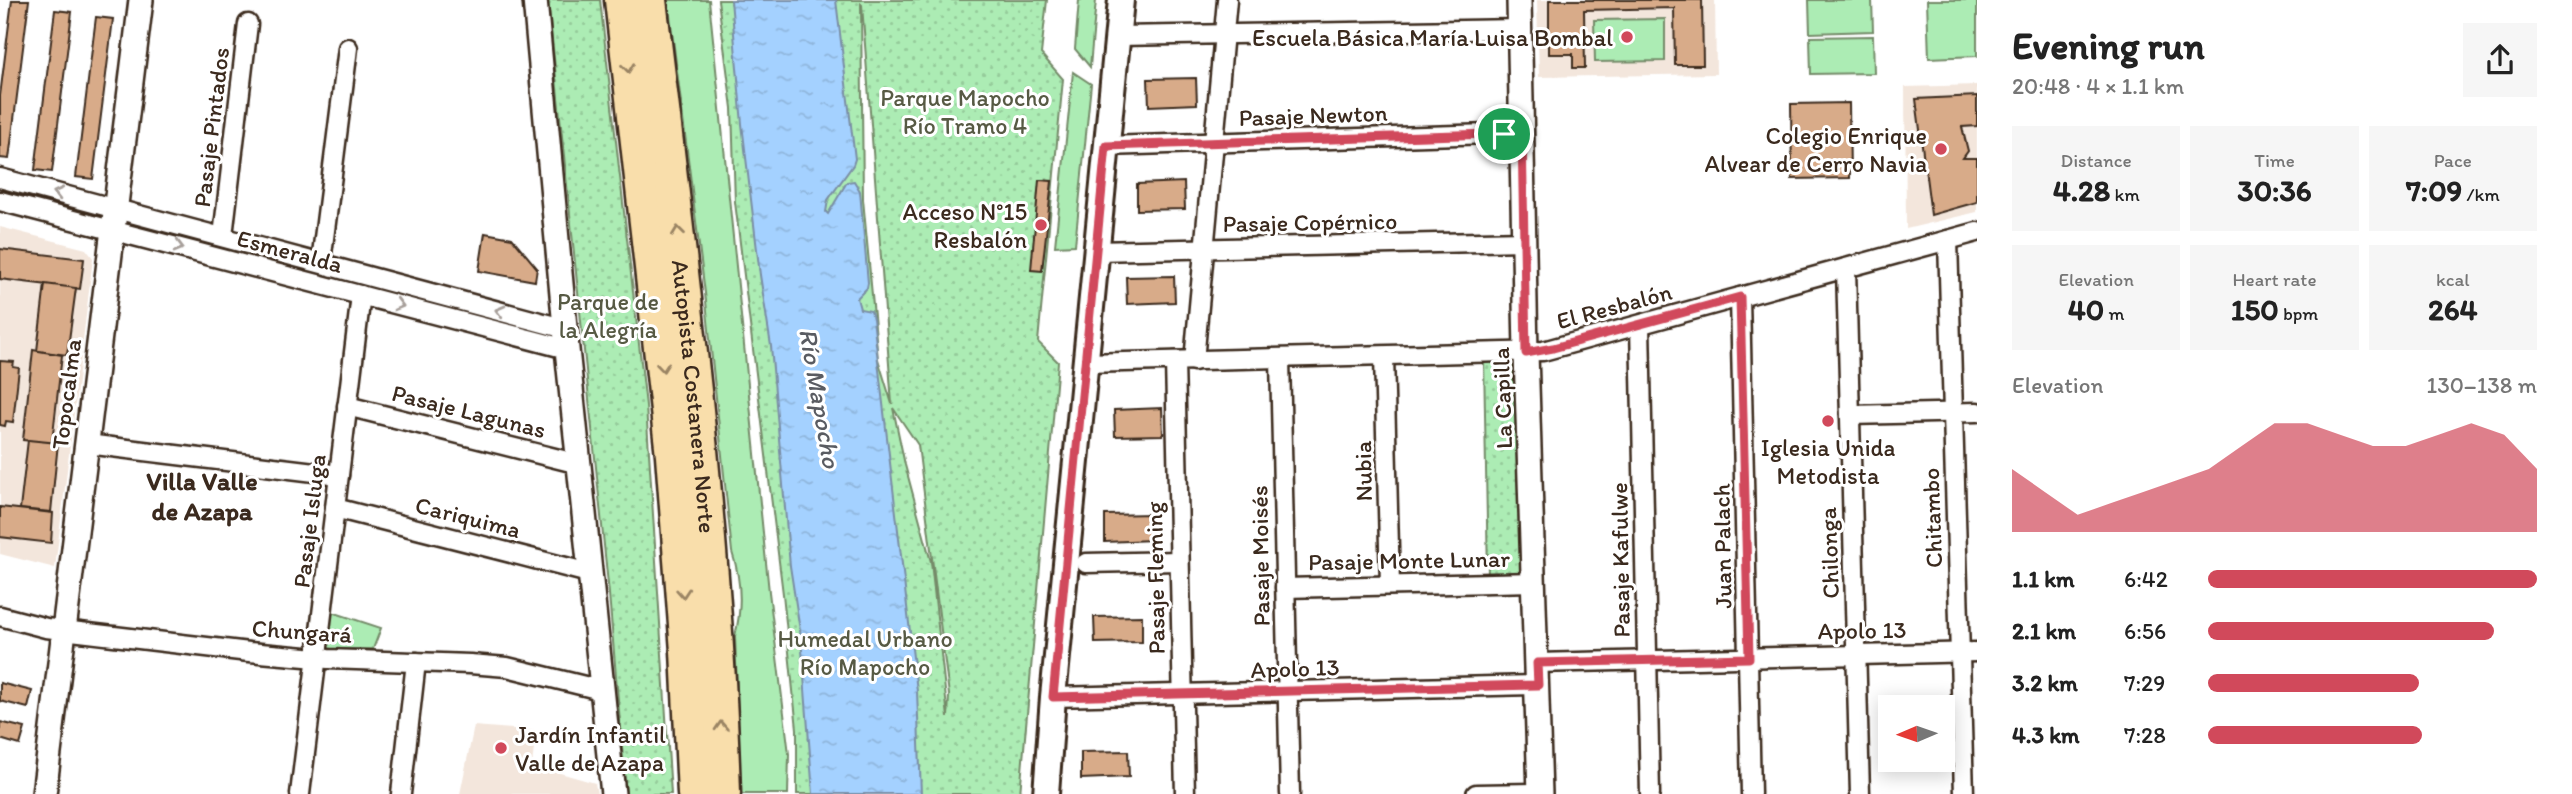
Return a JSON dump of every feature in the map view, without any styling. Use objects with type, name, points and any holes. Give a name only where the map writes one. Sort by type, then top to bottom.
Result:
[{"type":"highway","name":"Autopista Costanera Norte","points":[[621,0],[672,455],[687,651],[694,794]]},
{"type":"highway","name":"Autopista Costanera Norte","points":[[650,0],[689,332],[710,545],[724,794]]},
{"type":"main road","points":[[1046,794],[1053,697],[1121,0]]},
{"type":"street","name":"Topocalma","points":[[44,794],[141,0]]},
{"type":"street","points":[[535,0],[566,339],[613,794]]},
{"type":"street","points":[[1194,360],[1227,0]]},
{"type":"street","name":"La Capilla","points":[[1520,0],[1526,353],[1540,793]]},
{"type":"street","name":"Pasaje Pintados","points":[[223,236],[248,24]]},
{"type":"street","points":[[1117,36],[1520,29]]},
{"type":"street","points":[[321,262],[348,48]]},
{"type":"street","name":"Pasaje Newton","points":[[1106,146],[1522,133]]},
{"type":"street","name":"Esmeralda","points":[[0,178],[114,219],[361,295],[566,339]]},
{"type":"street","name":"Esmeralda","points":[[0,201],[223,236],[321,262],[566,339]]},
{"type":"street","name":"El Resbalón","points":[[1085,363],[1526,353],[1640,325],[1977,232]]},
{"type":"street","name":"Chitambo","points":[[1948,240],[1953,412],[1969,652],[1964,794]]},
{"type":"street","name":"Pasaje Copérnico","points":[[1096,251],[1524,241]]},
{"type":"street","name":"Chilonga","points":[[1846,268],[1860,794]]},
{"type":"street","name":"Pasaje Isluga","points":[[300,794],[361,295]]},
{"type":"street","name":"Juan Palach","points":[[1740,297],[1751,794]]},
{"type":"street","name":"Pasaje Kafulwe","points":[[1640,325],[1650,794]]},
{"type":"street","name":"Nubia","points":[[1384,356],[1390,585]]},
{"type":"street","name":"Pasaje Moisés","points":[[1280,359],[1290,794]]},
{"type":"street","name":"Pasaje Fleming","points":[[1175,361],[1185,794]]},
{"type":"street","name":"Pasaje Lagunas","points":[[347,406],[579,464]]},
{"type":"street","points":[[1850,415],[1977,412]]},
{"type":"street","points":[[87,444],[339,475]]},
{"type":"street","name":"Cariquima","points":[[335,508],[589,573]]},
{"type":"street","points":[[1086,563],[1179,561]]},
{"type":"street","name":"Pasaje Monte Lunar","points":[[1285,588],[1535,582]]},
{"type":"street","name":"Chungará","points":[[0,616],[46,628],[316,659],[507,667],[601,690]]},
{"type":"street","name":"Apolo 13","points":[[1053,697],[1287,692],[1538,674],[1647,660],[1969,652]]},
{"type":"street","points":[[401,794],[416,662]]},
{"type":"street","points":[[1476,794],[1540,793]]},
{"type":"shaded area","name":"Escuela Básica María Luisa Bombal","points":[[1537,0],[1715,0],[1716,74],[1539,77]]},
{"type":"shaded area","name":"Colegio Enrique Alvear de Cerro Navia","points":[[1977,85],[1977,212],[1906,229],[1905,87]]},
{"type":"shaded area","points":[[0,227],[86,249],[93,258],[55,568],[0,554]]},
{"type":"shaded area","name":"Jardín Infantil Valle de Azapa","points":[[474,726],[536,731],[532,765],[595,783],[597,794],[460,794]]},
{"type":"green space","name":"Parque de la Alegría","points":[[548,0],[600,0],[646,406],[671,794],[626,794],[609,594]]},
{"type":"green space","points":[[668,0],[709,0],[769,592],[789,754],[788,794],[741,794],[735,636],[740,605],[739,583],[732,552],[706,301]]},
{"type":"green space","name":"Parque Mapocho Río Tramo 4","points":[[718,0],[1047,0],[1041,54],[1063,79],[1038,342],[1058,362],[1020,794],[797,794],[797,729],[735,202],[732,108]],"holes":[[[862,5],[892,404],[878,359],[863,199]],[[893,408],[918,445],[949,695],[948,718],[931,562]]]},
{"type":"green space","points":[[1079,0],[1096,0],[1090,67],[1075,49]]},
{"type":"green space","points":[[1809,0],[1872,0],[1873,31],[1810,33]]},
{"type":"green space","points":[[1927,0],[1977,0],[1977,56],[1929,58]]},
{"type":"green space","points":[[1665,19],[1665,61],[1595,62],[1594,20]]},
{"type":"green space","points":[[1873,36],[1874,73],[1811,74],[1810,37]]},
{"type":"green space","points":[[1073,72],[1091,84],[1075,245],[1055,246]]},
{"type":"green space","points":[[1518,359],[1523,575],[1488,576],[1484,360]]},
{"type":"green space","points":[[329,611],[381,628],[373,649],[331,649],[323,646]]},
{"type":"water","name":"Humedal Urbano Río Mapocho","points":[[731,0],[836,0],[855,159],[828,200],[826,212],[828,214],[847,182],[854,181],[860,191],[868,283],[867,288],[857,298],[860,309],[871,311],[873,319],[917,691],[921,794],[813,794],[801,637],[790,566],[771,346],[742,124]]},
{"type":"building","points":[[12,0],[29,0],[9,159],[0,158],[0,96]]},
{"type":"building","points":[[1549,0],[1702,0],[1703,65],[1675,65],[1674,8],[1584,10],[1585,68],[1573,68],[1573,54],[1549,54]]},
{"type":"building","points":[[55,10],[72,12],[52,172],[35,170]]},
{"type":"building","points":[[96,17],[113,19],[93,179],[76,177]]},
{"type":"building","points":[[1196,78],[1197,104],[1149,106],[1148,79]]},
{"type":"building","points":[[1977,96],[1977,126],[1962,127],[1968,151],[1963,158],[1977,158],[1977,202],[1931,215],[1916,99]]},
{"type":"building","points":[[1849,103],[1850,178],[1792,179],[1791,104]]},
{"type":"building","name":"Acceso N°15 Resbalón","points":[[1039,180],[1052,181],[1042,271],[1031,270]]},
{"type":"building","points":[[1184,182],[1185,209],[1137,210],[1137,184]]},
{"type":"building","points":[[485,233],[512,238],[537,268],[535,281],[479,271]]},
{"type":"building","points":[[0,249],[84,259],[80,289],[0,279]]},
{"type":"building","points":[[1174,276],[1175,302],[1127,304],[1126,277]]},
{"type":"building","points":[[45,284],[76,288],[67,355],[37,351]]},
{"type":"building","points":[[33,350],[62,355],[52,443],[23,440]]},
{"type":"building","points":[[0,361],[14,362],[13,367],[19,368],[13,422],[6,421],[5,426],[0,425]]},
{"type":"building","points":[[1162,408],[1163,435],[1115,436],[1114,410]]},
{"type":"building","points":[[28,440],[58,443],[51,512],[20,509]]},
{"type":"building","points":[[0,507],[53,513],[51,543],[0,537]]},
{"type":"building","points":[[1153,514],[1153,540],[1105,542],[1105,515]]},
{"type":"building","points":[[1142,616],[1142,642],[1095,643],[1094,617]]},
{"type":"building","points":[[0,683],[32,691],[28,708],[0,701]]},
{"type":"building","points":[[0,722],[25,728],[20,745],[0,739]]},
{"type":"building","points":[[1128,751],[1129,777],[1081,779],[1081,752]]},
{"type":"place","name":"Escuela Básica María Luisa Bombal","points":[[1627,37]]},
{"type":"place","name":"Colegio Enrique Alvear de Cerro Navia","points":[[1941,149]]},
{"type":"place","name":"Acceso N°15 Resbalón","points":[[1041,225]]},
{"type":"place","name":"Iglesia Unida Metodista","points":[[1828,421]]},
{"type":"place","name":"Jardín Infantil Valle de Azapa","points":[[501,748]]},
{"type":"district","name":"Villa Valle de Azapa","points":[[202,496]]},
{"type":"route","points":[[1522,133],[1526,353],[1543,351],[1740,297],[1749,658],[1537,663],[1538,685],[1053,697],[1106,146],[1504,134],[1522,133]]},
{"type":"water label","name":"Río Mapocho","points":[[820,398]]}]
